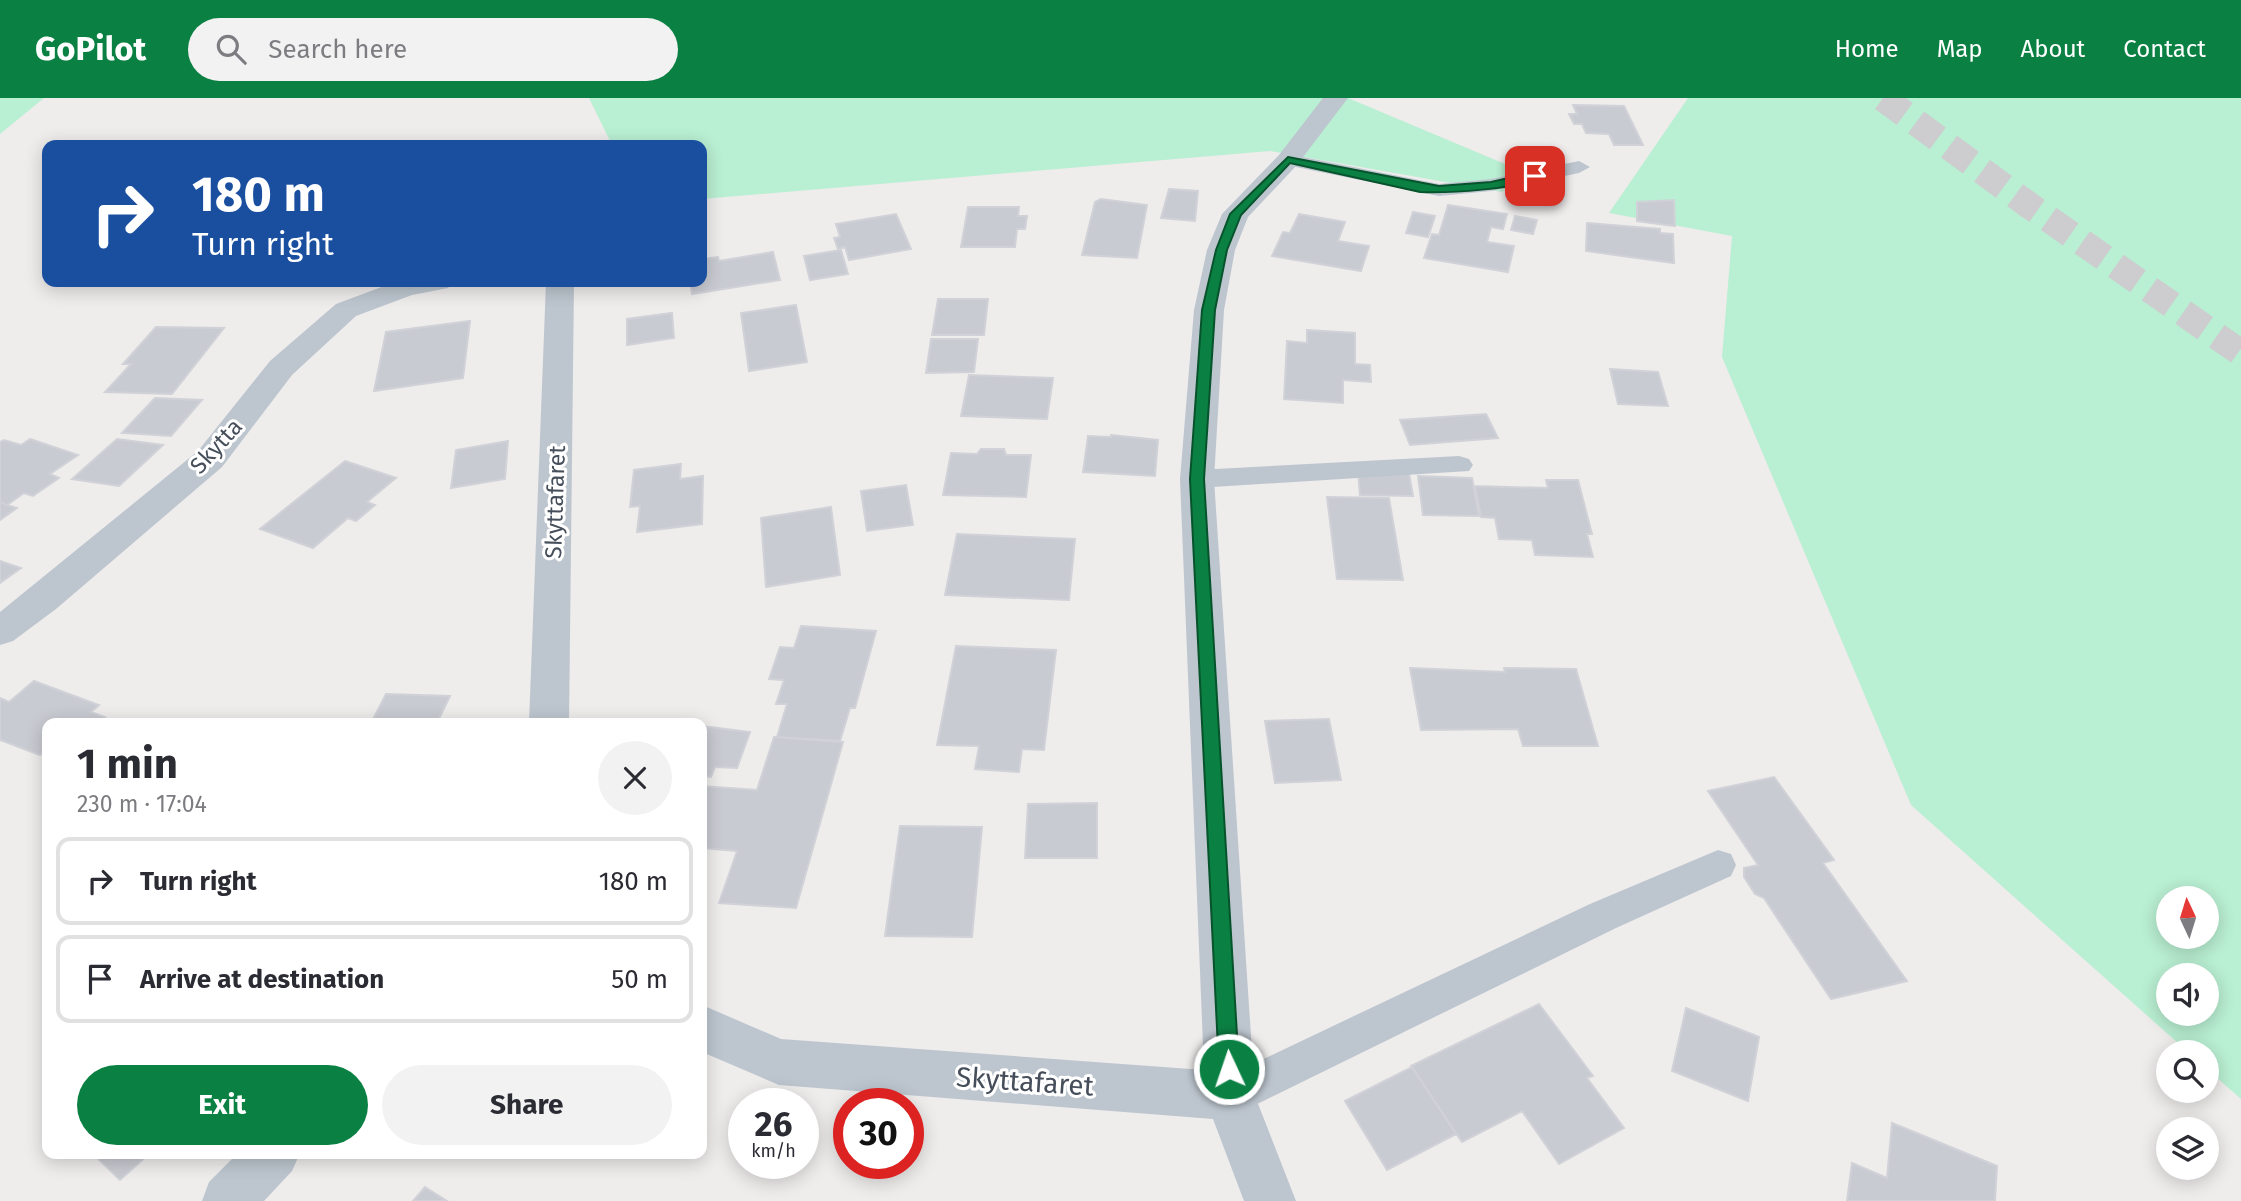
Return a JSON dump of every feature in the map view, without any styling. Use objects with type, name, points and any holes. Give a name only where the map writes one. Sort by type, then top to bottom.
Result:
[{"type":"street","points":[[1270,1201],[1230,1096],[1197,479],[1209,310],[1221,250],[1236,214],[1288,160],[1336,98]]},
{"type":"street","name":"Skytta","points":[[0,631],[43,600],[210,459],[281,368],[346,310],[410,287]]},
{"type":"street","name":"Skyttafaret","points":[[549,718],[561,287]]},
{"type":"street","name":"Skyttafaret","points":[[707,1030],[779,1062],[1230,1096]]},
{"type":"street","points":[[228,1201],[268,1159]]},
{"type":"lane","points":[[1288,160],[1439,190],[1491,185],[1579,167]]},
{"type":"lane","points":[[1197,479],[1459,465]]},
{"type":"lane","points":[[1230,1096],[1603,916],[1718,864]]},
{"type":"green space","points":[[0,98],[44,98],[0,134]]},
{"type":"green space","points":[[589,98],[1348,98],[1524,172],[1502,192],[1270,151],[707,199],[707,140],[610,140]]},
{"type":"green space","points":[[1688,98],[2241,98],[2241,1099],[2219,1080],[2219,1040],[2175,1040],[2159,1026],[2219,1026],[2219,963],[2156,963],[2156,1023],[1911,805],[1722,357],[1732,236],[1609,213]]},
{"type":"building","points":[[1573,105],[1624,106],[1643,145],[1614,145],[1609,134],[1586,133],[1582,124],[1574,124],[1569,114],[1577,114]]},
{"type":"building","points":[[1169,189],[1198,191],[1195,221],[1161,218]]},
{"type":"building","points":[[1101,199],[1147,205],[1137,258],[1082,255],[1095,202]]},
{"type":"building","points":[[1674,200],[1675,226],[1637,221],[1637,202]]},
{"type":"building","points":[[1448,205],[1507,214],[1503,229],[1491,227],[1487,242],[1514,246],[1508,272],[1424,258],[1432,234],[1439,235]]},
{"type":"building","points":[[968,207],[1019,207],[1018,216],[1027,216],[1025,229],[1017,229],[1015,247],[961,247]]},
{"type":"building","points":[[1413,212],[1435,216],[1428,237],[1406,233]]},
{"type":"building","points":[[896,214],[911,249],[849,260],[845,247],[838,249],[834,238],[840,237],[836,224]]},
{"type":"building","points":[[1299,214],[1345,222],[1338,241],[1369,246],[1361,271],[1272,256],[1283,232],[1290,233]]},
{"type":"building","points":[[1515,216],[1537,220],[1533,234],[1511,230]]},
{"type":"building","points":[[1587,223],[1660,229],[1660,233],[1673,234],[1674,263],[1586,251]]},
{"type":"building","points":[[841,250],[848,274],[810,280],[804,256]]},
{"type":"building","points":[[773,252],[780,280],[692,294],[691,287],[707,287],[707,258],[718,257],[719,261]]},
{"type":"building","points":[[938,299],[988,299],[984,335],[932,335]]},
{"type":"building","points":[[796,305],[807,362],[749,371],[741,313]]},
{"type":"building","points":[[672,313],[674,338],[627,345],[627,319]]},
{"type":"building","points":[[470,321],[463,378],[374,391],[386,332]]},
{"type":"building","points":[[156,327],[224,328],[172,394],[105,392],[131,364],[123,364]]},
{"type":"building","points":[[1307,330],[1355,333],[1355,364],[1370,365],[1371,382],[1343,380],[1343,403],[1284,399],[1287,341],[1307,343]]},
{"type":"building","points":[[931,339],[978,339],[974,372],[926,373]]},
{"type":"building","points":[[1610,369],[1658,372],[1668,406],[1618,404]]},
{"type":"building","points":[[969,375],[1053,378],[1047,419],[961,416]]},
{"type":"building","points":[[155,398],[202,400],[171,436],[122,433]]},
{"type":"building","points":[[1486,414],[1498,438],[1410,445],[1400,420]]},
{"type":"building","points":[[1111,435],[1158,440],[1155,476],[1083,472],[1088,436]]},
{"type":"building","points":[[30,439],[78,455],[50,474],[59,478],[33,496],[24,493],[7,505],[0,502],[0,442],[4,440],[21,445]]},
{"type":"building","points":[[117,439],[163,445],[119,486],[72,479]]},
{"type":"building","points":[[508,441],[505,479],[451,488],[456,450]]},
{"type":"building","points":[[981,449],[1004,449],[1006,455],[1031,455],[1026,497],[943,495],[951,453],[977,454]]},
{"type":"building","points":[[345,461],[396,478],[367,502],[375,505],[356,521],[348,518],[313,548],[260,529]]},
{"type":"building","points":[[681,464],[680,479],[703,476],[702,524],[637,532],[640,506],[630,507],[634,470]]},
{"type":"building","points":[[1358,471],[1409,473],[1413,496],[1360,495]]},
{"type":"building","points":[[1418,476],[1472,478],[1479,516],[1423,515]]},
{"type":"building","points":[[1546,480],[1578,480],[1592,534],[1587,534],[1593,557],[1535,555],[1532,540],[1499,539],[1495,518],[1481,517],[1475,486],[1548,488]]},
{"type":"building","points":[[906,485],[913,525],[867,531],[861,491]]},
{"type":"building","points":[[1327,497],[1389,498],[1403,580],[1337,579]]},
{"type":"building","points":[[0,502],[7,505],[17,508],[0,520]]},
{"type":"building","points":[[831,507],[840,575],[766,587],[761,518]]},
{"type":"building","points":[[957,534],[1075,539],[1069,600],[945,595]]},
{"type":"building","points":[[0,561],[21,568],[0,583]]},
{"type":"building","points":[[801,626],[876,631],[855,708],[850,708],[840,741],[777,737],[787,704],[776,704],[784,680],[769,679],[780,647],[794,648]]},
{"type":"building","points":[[956,646],[1056,650],[1044,750],[1022,749],[1019,772],[975,769],[979,746],[937,745]]},
{"type":"building","points":[[1410,668],[1505,672],[1504,668],[1576,669],[1598,746],[1523,746],[1518,729],[1421,730]]},
{"type":"building","points":[[34,681],[99,705],[91,712],[105,717],[42,718],[40,755],[0,740],[0,698],[9,702]]},
{"type":"building","points":[[386,694],[450,696],[439,718],[374,718]]},
{"type":"building","points":[[1329,719],[1341,780],[1275,783],[1265,721]]},
{"type":"building","points":[[707,727],[750,732],[737,768],[715,767],[711,777],[707,777]]},
{"type":"building","points":[[774,737],[843,742],[796,908],[719,903],[737,851],[707,848],[707,786],[757,790]]},
{"type":"building","points":[[1774,777],[1834,860],[1823,863],[1907,981],[1831,999],[1764,898],[1755,894],[1744,877],[1744,868],[1758,865],[1708,791]]},
{"type":"building","points":[[1097,803],[1097,858],[1025,858],[1028,804]]},
{"type":"building","points":[[900,826],[982,827],[972,937],[885,936]]},
{"type":"building","points":[[1539,1004],[1593,1076],[1587,1078],[1624,1128],[1559,1164],[1522,1111],[1462,1142],[1411,1066]]},
{"type":"building","points":[[1686,1008],[1759,1037],[1748,1101],[1672,1071]]},
{"type":"building","points":[[1412,1067],[1456,1134],[1387,1170],[1345,1101]]},
{"type":"building","points":[[1892,1123],[1997,1166],[1995,1201],[1847,1201],[1852,1163],[1887,1178]]},
{"type":"building","points":[[98,1159],[143,1159],[120,1180]]},
{"type":"building","points":[[425,1187],[447,1201],[413,1201]]},
{"type":"tunnel","points":[[1883,98],[2030,206],[2241,353]]},
{"type":"route","points":[[1229,1069],[1197,479],[1209,310],[1221,250],[1236,214],[1288,160],[1439,190],[1491,185],[1535,176]]}]
